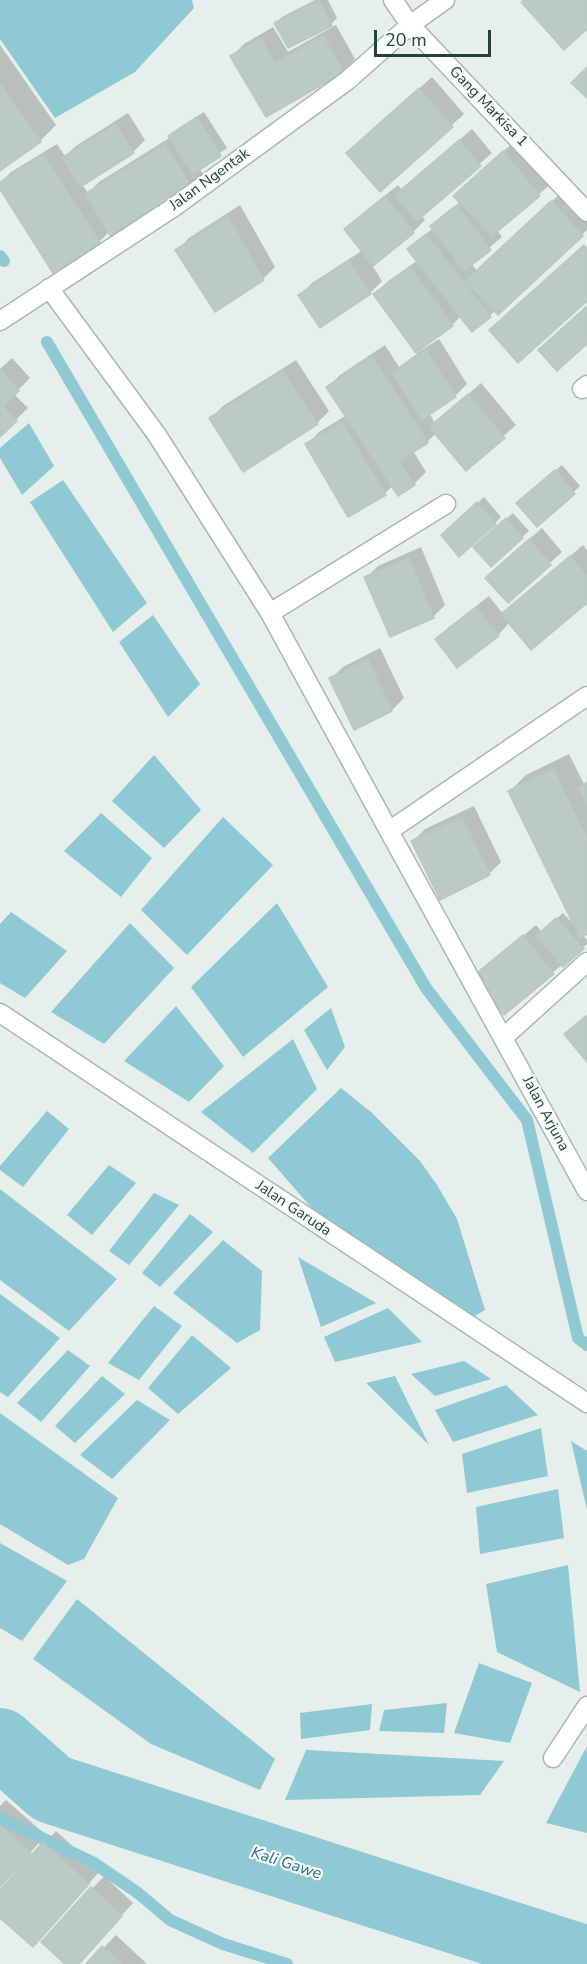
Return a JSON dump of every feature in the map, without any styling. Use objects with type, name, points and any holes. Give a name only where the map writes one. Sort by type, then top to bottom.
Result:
[{"type":"street","name":"Gang Markisa 1","points":[[393,0],[410,25],[587,212]]},
{"type":"street","name":"Jalan Ngentak","points":[[0,321],[174,207],[348,80],[410,25],[444,0]]},
{"type":"street","name":"Jalan Arjuna","points":[[49,288],[157,435],[270,613],[587,1191]]},
{"type":"street","points":[[270,613],[446,504]]},
{"type":"street","points":[[389,831],[587,696]]},
{"type":"street","points":[[504,1037],[587,962]]},
{"type":"street","name":"Jalan Garuda","points":[[0,1013],[587,1403]]},
{"type":"street","points":[[553,1758],[587,1706]]},
{"type":"water","points":[[0,0],[192,0],[194,8],[135,72],[55,118],[0,39]]},
{"type":"water","points":[[29,423],[54,466],[22,495],[0,458],[0,448]]},
{"type":"water","points":[[63,480],[147,603],[113,632],[30,502]]},
{"type":"water","points":[[153,615],[200,684],[168,717],[119,642]]},
{"type":"water","points":[[154,755],[201,810],[164,848],[112,801]]},
{"type":"water","points":[[101,813],[152,858],[121,897],[64,851]]},
{"type":"water","points":[[223,817],[273,865],[187,955],[141,910]]},
{"type":"water","points":[[277,903],[328,987],[243,1057],[191,987]]},
{"type":"water","points":[[11,912],[67,951],[25,998],[0,983],[0,924]]},
{"type":"water","points":[[130,923],[174,968],[104,1044],[51,1012]]},
{"type":"water","points":[[176,1006],[224,1066],[189,1102],[124,1061]]},
{"type":"water","points":[[331,1008],[345,1047],[327,1070],[304,1030]]},
{"type":"water","points":[[293,1039],[317,1089],[253,1153],[201,1112]]},
{"type":"water","points":[[341,1088],[371,1112],[420,1161],[437,1185],[457,1219],[485,1310],[473,1317],[317,1214],[268,1158]]},
{"type":"water","points":[[47,1111],[69,1129],[23,1187],[0,1170],[0,1166]]},
{"type":"water","points":[[109,1165],[136,1183],[92,1235],[67,1215]]},
{"type":"water","points":[[0,1189],[117,1279],[69,1331],[0,1280]]},
{"type":"water","points":[[154,1193],[179,1205],[129,1265],[109,1251]]},
{"type":"water","points":[[190,1214],[213,1232],[160,1287],[142,1273]]},
{"type":"water","points":[[223,1240],[262,1271],[260,1330],[237,1343],[173,1293]]},
{"type":"water","points":[[298,1257],[376,1303],[321,1327]]},
{"type":"water","points":[[0,1294],[60,1338],[8,1397],[0,1392]]},
{"type":"water","points":[[154,1306],[182,1326],[139,1380],[108,1363]]},
{"type":"water","points":[[388,1308],[422,1342],[335,1362],[324,1337]]},
{"type":"water","points":[[192,1335],[231,1368],[178,1414],[148,1388]]},
{"type":"water","points":[[68,1350],[90,1366],[41,1422],[17,1403]]},
{"type":"water","points":[[464,1361],[491,1379],[435,1396],[411,1374]]},
{"type":"water","points":[[102,1376],[125,1394],[75,1443],[55,1426]]},
{"type":"water","points":[[395,1376],[429,1445],[366,1383]]},
{"type":"water","points":[[506,1385],[538,1415],[453,1442],[435,1410]]},
{"type":"water","points":[[137,1400],[170,1420],[112,1479],[80,1455]]},
{"type":"water","points":[[0,1413],[118,1498],[84,1559],[68,1565],[0,1524]]},
{"type":"water","points":[[541,1428],[548,1476],[467,1493],[462,1454]]},
{"type":"water","points":[[571,1441],[587,1451],[587,1510]]},
{"type":"water","points":[[558,1489],[564,1538],[480,1554],[476,1507]]},
{"type":"water","points":[[0,1543],[67,1581],[22,1641],[0,1628]]},
{"type":"water","points":[[568,1565],[580,1692],[497,1652],[486,1584]]},
{"type":"water","points":[[77,1599],[275,1759],[260,1790],[151,1744],[33,1659]]},
{"type":"water","points":[[479,1663],[532,1683],[510,1743],[454,1733]]},
{"type":"water","points":[[447,1703],[444,1733],[379,1731],[384,1710]]},
{"type":"water","points":[[372,1704],[370,1730],[301,1739],[300,1713]]},
{"type":"water","points":[[587,1746],[587,1833],[546,1823]]},
{"type":"water","points":[[306,1750],[504,1761],[480,1795],[285,1800]]},
{"type":"building","points":[[319,0],[332,26],[288,48],[274,23]]},
{"type":"building","points":[[524,0],[587,0],[587,29],[564,50],[521,2]]},
{"type":"building","points":[[323,36],[344,72],[266,117],[230,56],[261,38],[275,63]]},
{"type":"building","points":[[587,67],[587,98],[571,83]]},
{"type":"building","points":[[0,84],[41,142],[0,171]]},
{"type":"building","points":[[419,88],[453,127],[380,192],[346,153]]},
{"type":"building","points":[[197,117],[221,156],[193,174],[168,136]]},
{"type":"building","points":[[116,124],[134,153],[80,187],[62,158]]},
{"type":"building","points":[[459,140],[481,166],[417,221],[395,195]]},
{"type":"building","points":[[165,144],[192,187],[111,237],[85,194]]},
{"type":"building","points":[[503,151],[540,196],[492,236],[453,196]]},
{"type":"building","points":[[44,155],[100,243],[53,273],[0,189],[0,182]]},
{"type":"building","points":[[385,196],[414,233],[373,266],[344,229]]},
{"type":"building","points":[[551,201],[583,236],[498,315],[465,281]]},
{"type":"building","points":[[457,205],[491,250],[464,271],[430,226]]},
{"type":"building","points":[[228,216],[264,280],[215,312],[175,250]]},
{"type":"building","points":[[426,234],[491,317],[472,332],[407,249]]},
{"type":"building","points":[[584,245],[587,249],[587,301],[518,363],[489,330]]},
{"type":"building","points":[[349,261],[371,294],[320,328],[298,295]]},
{"type":"building","points":[[410,267],[453,326],[416,353],[373,294]]},
{"type":"building","points":[[587,306],[587,344],[557,371],[538,350]]},
{"type":"building","points":[[426,350],[456,397],[422,420],[392,373]]},
{"type":"building","points":[[372,356],[428,443],[399,461],[415,485],[398,496],[326,387]]},
{"type":"building","points":[[0,370],[19,391],[3,407],[17,421],[0,437]]},
{"type":"building","points":[[283,371],[318,424],[243,472],[209,418]]},
{"type":"building","points":[[468,394],[505,438],[466,471],[429,427]]},
{"type":"building","points":[[342,422],[386,495],[348,517],[305,444]]},
{"type":"building","points":[[555,470],[575,494],[537,527],[516,503]]},
{"type":"building","points":[[477,502],[496,524],[459,557],[441,535]]},
{"type":"building","points":[[506,518],[523,538],[491,567],[473,547]]},
{"type":"building","points":[[529,539],[551,565],[508,603],[485,578]]},
{"type":"building","points":[[570,556],[587,576],[587,603],[531,650],[501,614]]},
{"type":"building","points":[[409,558],[434,618],[390,637],[364,577]]},
{"type":"building","points":[[476,607],[499,636],[457,668],[435,639]]},
{"type":"building","points":[[368,659],[392,711],[354,730],[329,678]]},
{"type":"building","points":[[553,769],[587,839],[587,934],[580,938],[508,791]]},
{"type":"building","points":[[587,783],[587,805],[578,788]]},
{"type":"building","points":[[462,817],[490,875],[440,900],[411,841]]},
{"type":"building","points":[[556,918],[584,949],[563,967],[536,936]]},
{"type":"building","points":[[523,935],[554,974],[504,1015],[473,976]]},
{"type":"building","points":[[587,1015],[587,1062],[564,1034]]},
{"type":"building","points":[[0,1825],[31,1853],[0,1887]]},
{"type":"building","points":[[43,1842],[89,1884],[33,1947],[0,1918],[0,1890]]},
{"type":"building","points":[[91,1887],[122,1916],[79,1964],[65,1964],[41,1942]]},
{"type":"building","points":[[102,1946],[122,1964],[86,1964]]},
{"type":"waterway","points":[[0,256],[4,261]]},
{"type":"waterway","points":[[47,342],[426,988],[527,1120],[578,1338],[587,1345]]},
{"type":"waterway","name":"Kali Gawe","points":[[0,1743],[52,1789],[587,1961]]},
{"type":"waterway","points":[[0,1818],[94,1863],[138,1893],[170,1920],[223,1944],[287,1964]]}]
